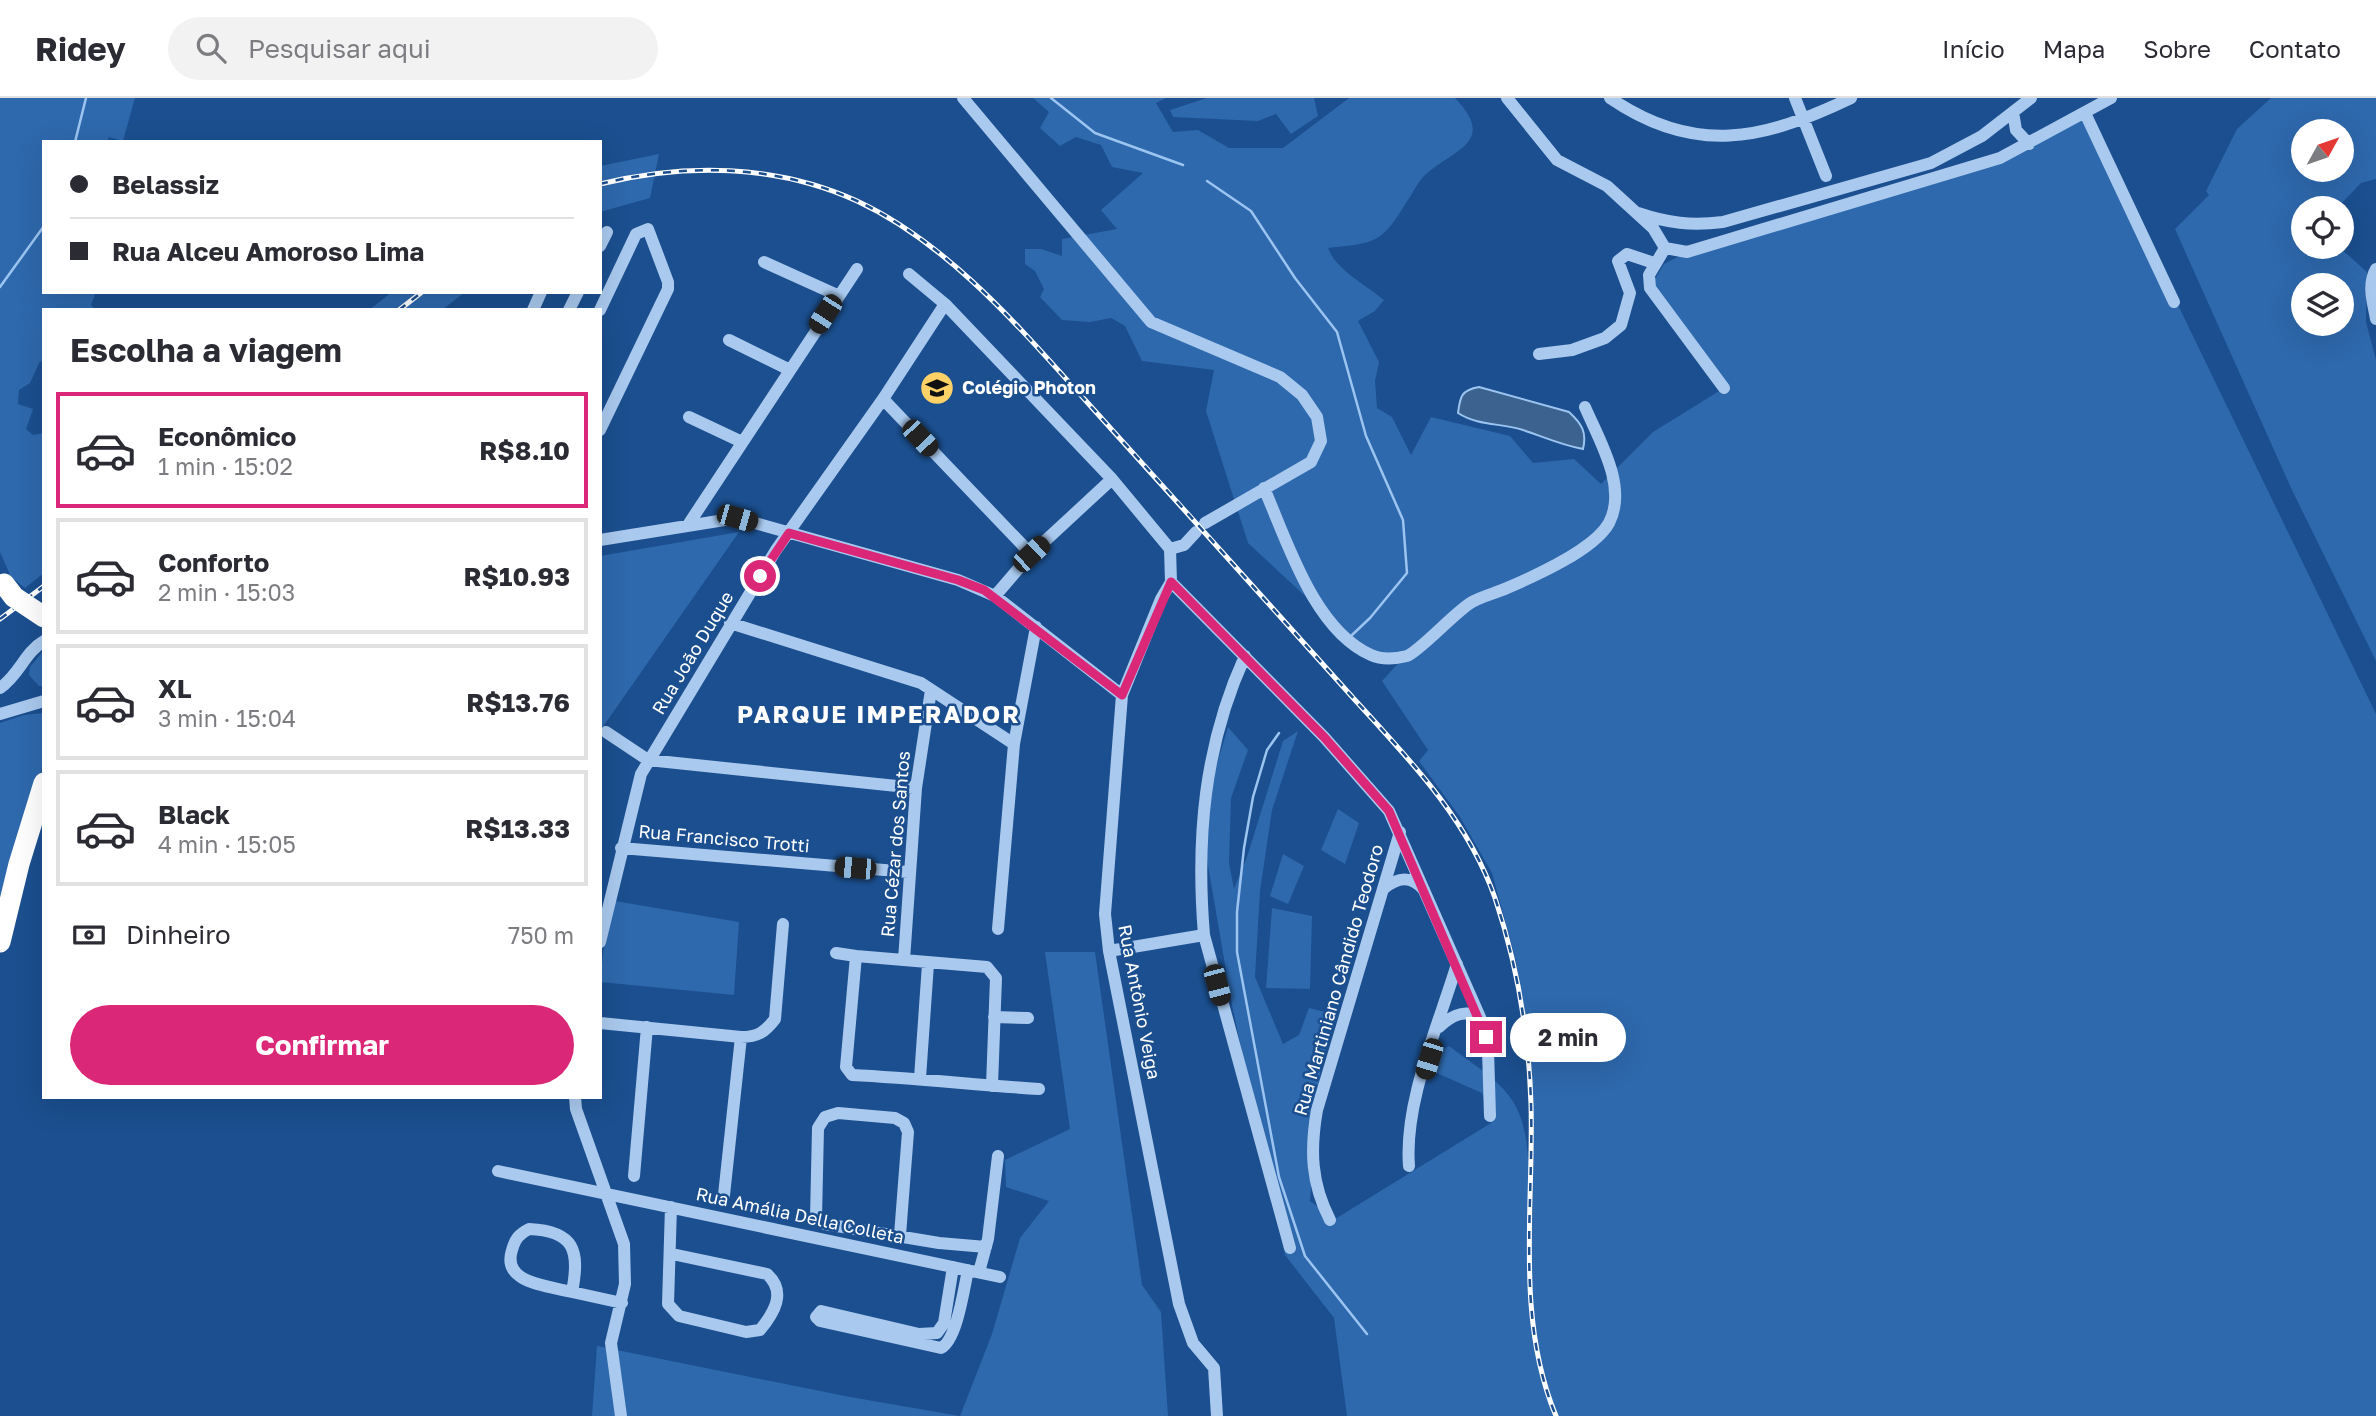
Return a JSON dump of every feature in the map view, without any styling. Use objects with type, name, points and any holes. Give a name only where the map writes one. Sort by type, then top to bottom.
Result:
[{"type":"highway","points":[[2,580],[15,597],[42,616]]},
{"type":"highway","points":[[0,942],[19,864],[42,789]]},
{"type":"street","points":[[909,274],[945,304],[1112,479],[1170,549],[1184,545],[1200,528],[1311,462],[1321,441],[1317,417],[1302,395],[1280,377],[1151,322],[963,98]]},
{"type":"street","points":[[1507,98],[1557,160],[1606,186],[1653,228],[1665,248]]},
{"type":"street","points":[[1610,98],[1640,118],[1688,135],[1739,137],[1803,121],[1851,98]]},
{"type":"street","points":[[1795,98],[1826,176]]},
{"type":"street","points":[[1632,211],[1668,223],[1693,226],[1723,222],[1931,163],[1982,136],[2031,98]]},
{"type":"street","points":[[1665,248],[1687,251],[2000,158],[2111,98]]},
{"type":"street","points":[[2013,112],[2016,130],[2029,144]]},
{"type":"street","points":[[2085,113],[2174,302]]},
{"type":"street","points":[[601,308],[636,234],[648,229],[668,282],[668,289],[602,426]]},
{"type":"street","points":[[602,242],[607,232]]},
{"type":"street","points":[[1665,248],[1649,275],[1650,288],[1724,388]]},
{"type":"street","points":[[1539,355],[1572,350],[1605,338],[1621,325],[1630,293],[1618,261],[1627,254],[1654,263]]},
{"type":"street","points":[[764,262],[837,295]]},
{"type":"street","points":[[688,525],[837,295],[857,269]]},
{"type":"street","points":[[2376,269],[2371,278],[2376,319]]},
{"type":"street","name":"Rua João Duque","points":[[602,933],[621,848],[641,774],[648,760],[730,623],[945,304]]},
{"type":"street","points":[[729,340],[790,370]]},
{"type":"street","points":[[883,399],[1031,554]]},
{"type":"street","points":[[1264,488],[1306,582],[1331,625],[1372,656],[1387,659],[1410,655],[1472,602],[1508,588],[1593,543],[1610,522],[1615,498],[1609,461],[1585,407]]},
{"type":"street","points":[[689,417],[742,442]]},
{"type":"street","points":[[995,596],[1031,554],[1112,479]]},
{"type":"street","points":[[602,540],[737,518],[958,580],[995,596],[1122,695]]},
{"type":"street","name":"Rua Antônio Veiga","points":[[1170,549],[1171,582],[1122,695],[1105,914],[1108,951],[1179,1304],[1193,1343],[1214,1368],[1217,1416]]},
{"type":"street","points":[[1171,582],[1324,737],[1384,804],[1401,832],[1480,1018],[1488,1050],[1490,1116]]},
{"type":"street","points":[[730,623],[920,683],[1014,744]]},
{"type":"street","points":[[998,929],[1014,744],[1036,627]]},
{"type":"street","points":[[0,688],[19,671],[30,653],[42,643]]},
{"type":"street","points":[[1245,656],[1225,704],[1206,783],[1200,839],[1204,935],[1290,1248]]},
{"type":"street","name":"Rua Cézar dos Santos","points":[[904,960],[908,872],[916,788],[931,690]]},
{"type":"street","points":[[0,714],[42,701]]},
{"type":"street","points":[[606,732],[648,760],[916,788]]},
{"type":"street","name":"Rua Martiniano Cândido Teodoro","points":[[1330,1220],[1314,1179],[1312,1139],[1325,1077],[1401,832]]},
{"type":"street","name":"Rua Francisco Trotti","points":[[621,848],[908,872]]},
{"type":"street","points":[[1383,889],[1399,878],[1418,884],[1426,892]]},
{"type":"street","points":[[603,1021],[741,1037],[753,1037],[766,1031],[775,1019],[783,924]]},
{"type":"street","points":[[1108,951],[1204,935]]},
{"type":"street","points":[[836,953],[928,964],[986,967],[992,970],[996,978],[992,1086]]},
{"type":"street","points":[[856,956],[848,1071],[852,1075],[920,1078],[1039,1090]]},
{"type":"street","points":[[920,1078],[928,964]]},
{"type":"street","points":[[1409,1166],[1407,1140],[1413,1109],[1457,964]]},
{"type":"street","points":[[1438,1027],[1459,1014],[1480,1018]]},
{"type":"street","points":[[994,1017],[1028,1018]]},
{"type":"street","points":[[634,1176],[647,1027]]},
{"type":"street","points":[[724,1195],[741,1037]]},
{"type":"street","points":[[575,1099],[576,1109],[620,1228],[626,1257],[622,1303],[613,1336],[611,1356],[621,1416]]},
{"type":"street","points":[[900,1235],[908,1132],[904,1124],[895,1118],[838,1113],[825,1117],[818,1128],[814,1208],[816,1218],[825,1224],[939,1243],[986,1247]]},
{"type":"street","points":[[953,1267],[944,1323],[937,1333],[919,1334],[821,1311],[816,1317],[820,1321],[941,1348],[946,1346],[953,1333],[973,1271],[986,1247],[998,1156]]},
{"type":"street","name":"Rua Amália Della Colleta","points":[[498,1171],[1000,1276]]},
{"type":"street","points":[[671,1206],[672,1254],[668,1304],[679,1316],[746,1332],[760,1330],[772,1316],[779,1296],[778,1287],[767,1274],[672,1254]]},
{"type":"street","points":[[572,1292],[575,1254],[568,1240],[541,1229],[529,1229],[521,1233],[516,1238],[509,1258],[515,1273],[527,1281],[572,1292],[622,1303]]},
{"type":"shaded area","points":[[0,98],[135,98],[123,140],[109,137],[108,140],[42,140],[42,294],[95,294],[91,305],[94,308],[42,308],[42,362],[40,361],[30,383],[19,390],[18,404],[33,409],[26,429],[33,435],[42,433],[42,575],[25,588],[11,577],[0,552]]},
{"type":"shaded area","points":[[1033,98],[1166,98],[1156,103],[1173,132],[1198,130],[1229,148],[1283,148],[1349,98],[1455,98],[1467,113],[1472,125],[1472,135],[1466,144],[1424,176],[1383,234],[1356,245],[1328,248],[1344,270],[1384,300],[1375,311],[1358,321],[1379,362],[1375,381],[1377,408],[1392,417],[1411,455],[1431,417],[1510,436],[1533,463],[1574,459],[1601,484],[1653,432],[1724,388],[1650,288],[1664,264],[1687,252],[2000,158],[2085,113],[2376,714],[2376,1416],[1347,1416],[1334,1318],[1285,1255],[1232,1005],[1204,842],[1212,781],[1228,727],[1248,750],[1231,798],[1229,863],[1234,889],[1247,857],[1283,741],[1298,731],[1272,810],[1260,891],[1255,977],[1283,1044],[1299,1035],[1309,1008],[1338,1015],[1321,1062],[1310,1201],[1335,1219],[1491,1123],[1482,1093],[1432,1071],[1437,1052],[1449,1046],[1494,1080],[1514,1103],[1525,1136],[1533,1217],[1531,1056],[1516,961],[1492,873],[1460,817],[1419,761],[1428,750],[1382,681],[1404,657],[1385,657],[1360,647],[1248,543],[1206,411],[1214,370],[1142,361],[1125,326],[1111,318],[1090,322],[1062,320],[1040,297],[1044,289],[1035,271],[1025,264],[1025,249],[1041,249],[1062,256],[1062,239],[1117,229],[1101,210],[1143,173],[1112,167],[1101,145],[1076,137],[1060,146],[1040,128],[1049,112]]},
{"type":"shaded area","points":[[1207,98],[1314,98],[1318,116],[1291,134],[1276,114],[1258,121],[1173,117],[1170,110]]},
{"type":"shaded area","points":[[2271,98],[2376,98],[2376,179],[2361,183],[2349,196],[2291,196],[2291,259],[2352,259],[2367,272],[2366,322],[2376,360],[2376,661],[2291,488],[2175,229],[2209,195],[2206,191],[2237,129]]},
{"type":"shaded area","points":[[659,154],[650,198],[602,211],[602,166]]},
{"type":"shaded area","points":[[389,294],[462,294],[445,308],[372,308]]},
{"type":"shaded area","points":[[1479,387],[1569,412],[1582,429],[1583,449],[1515,428],[1474,420],[1458,413],[1462,395]]},
{"type":"shaded area","points":[[739,532],[602,728],[602,556]]},
{"type":"shaded area","points":[[42,652],[42,686],[29,675],[30,667]]},
{"type":"shaded area","points":[[42,713],[42,767],[0,930],[0,723],[24,715]]},
{"type":"shaded area","points":[[1338,809],[1359,823],[1345,864],[1321,850]]},
{"type":"shaded area","points":[[1283,854],[1304,866],[1288,904],[1270,896]]},
{"type":"shaded area","points":[[609,900],[739,922],[734,995],[602,982]]},
{"type":"shaded area","points":[[1272,908],[1312,916],[1310,989],[1266,988]]},
{"type":"shaded area","points":[[1045,952],[1095,952],[1142,1285],[1161,1312],[1168,1416],[960,1416],[992,1334],[1020,1238],[1049,1201],[1006,1187],[1005,1160],[1070,1129]]},
{"type":"shaded area","points":[[597,1346],[850,1397],[960,1416],[592,1416]]},
{"type":"waterway","points":[[76,140],[86,98]]},
{"type":"waterway","points":[[1051,98],[1095,133],[1183,165]]},
{"type":"waterway","points":[[1207,181],[1251,211],[1295,278],[1337,332],[1366,436],[1403,520],[1407,573],[1370,618],[1352,635]]},
{"type":"waterway","points":[[0,287],[42,229]]},
{"type":"waterway","points":[[1279,733],[1267,750],[1253,797],[1237,912],[1237,952],[1279,1177],[1305,1256],[1367,1334]]},
{"type":"railway","points":[[602,184],[632,177],[697,170],[762,174],[795,180],[857,201],[922,240],[981,289],[1035,345],[1436,792],[1483,870],[1503,923],[1516,974],[1525,1026],[1531,1104],[1531,1302],[1543,1379],[1556,1416]]},
{"type":"railway","points":[[402,308],[419,294]]},
{"type":"railway","points":[[0,619],[42,588]]},
{"type":"place","name":"Colégio Photon","points":[[937,388]]},
{"type":"district","name":"PARQUE IMPERADOR","points":[[879,715]]},
{"type":"route","points":[[760,576],[789,533],[958,580],[995,596],[1122,695],[1161,599],[1171,582],[1324,737],[1394,818],[1483,1024],[1486,1037]]}]
